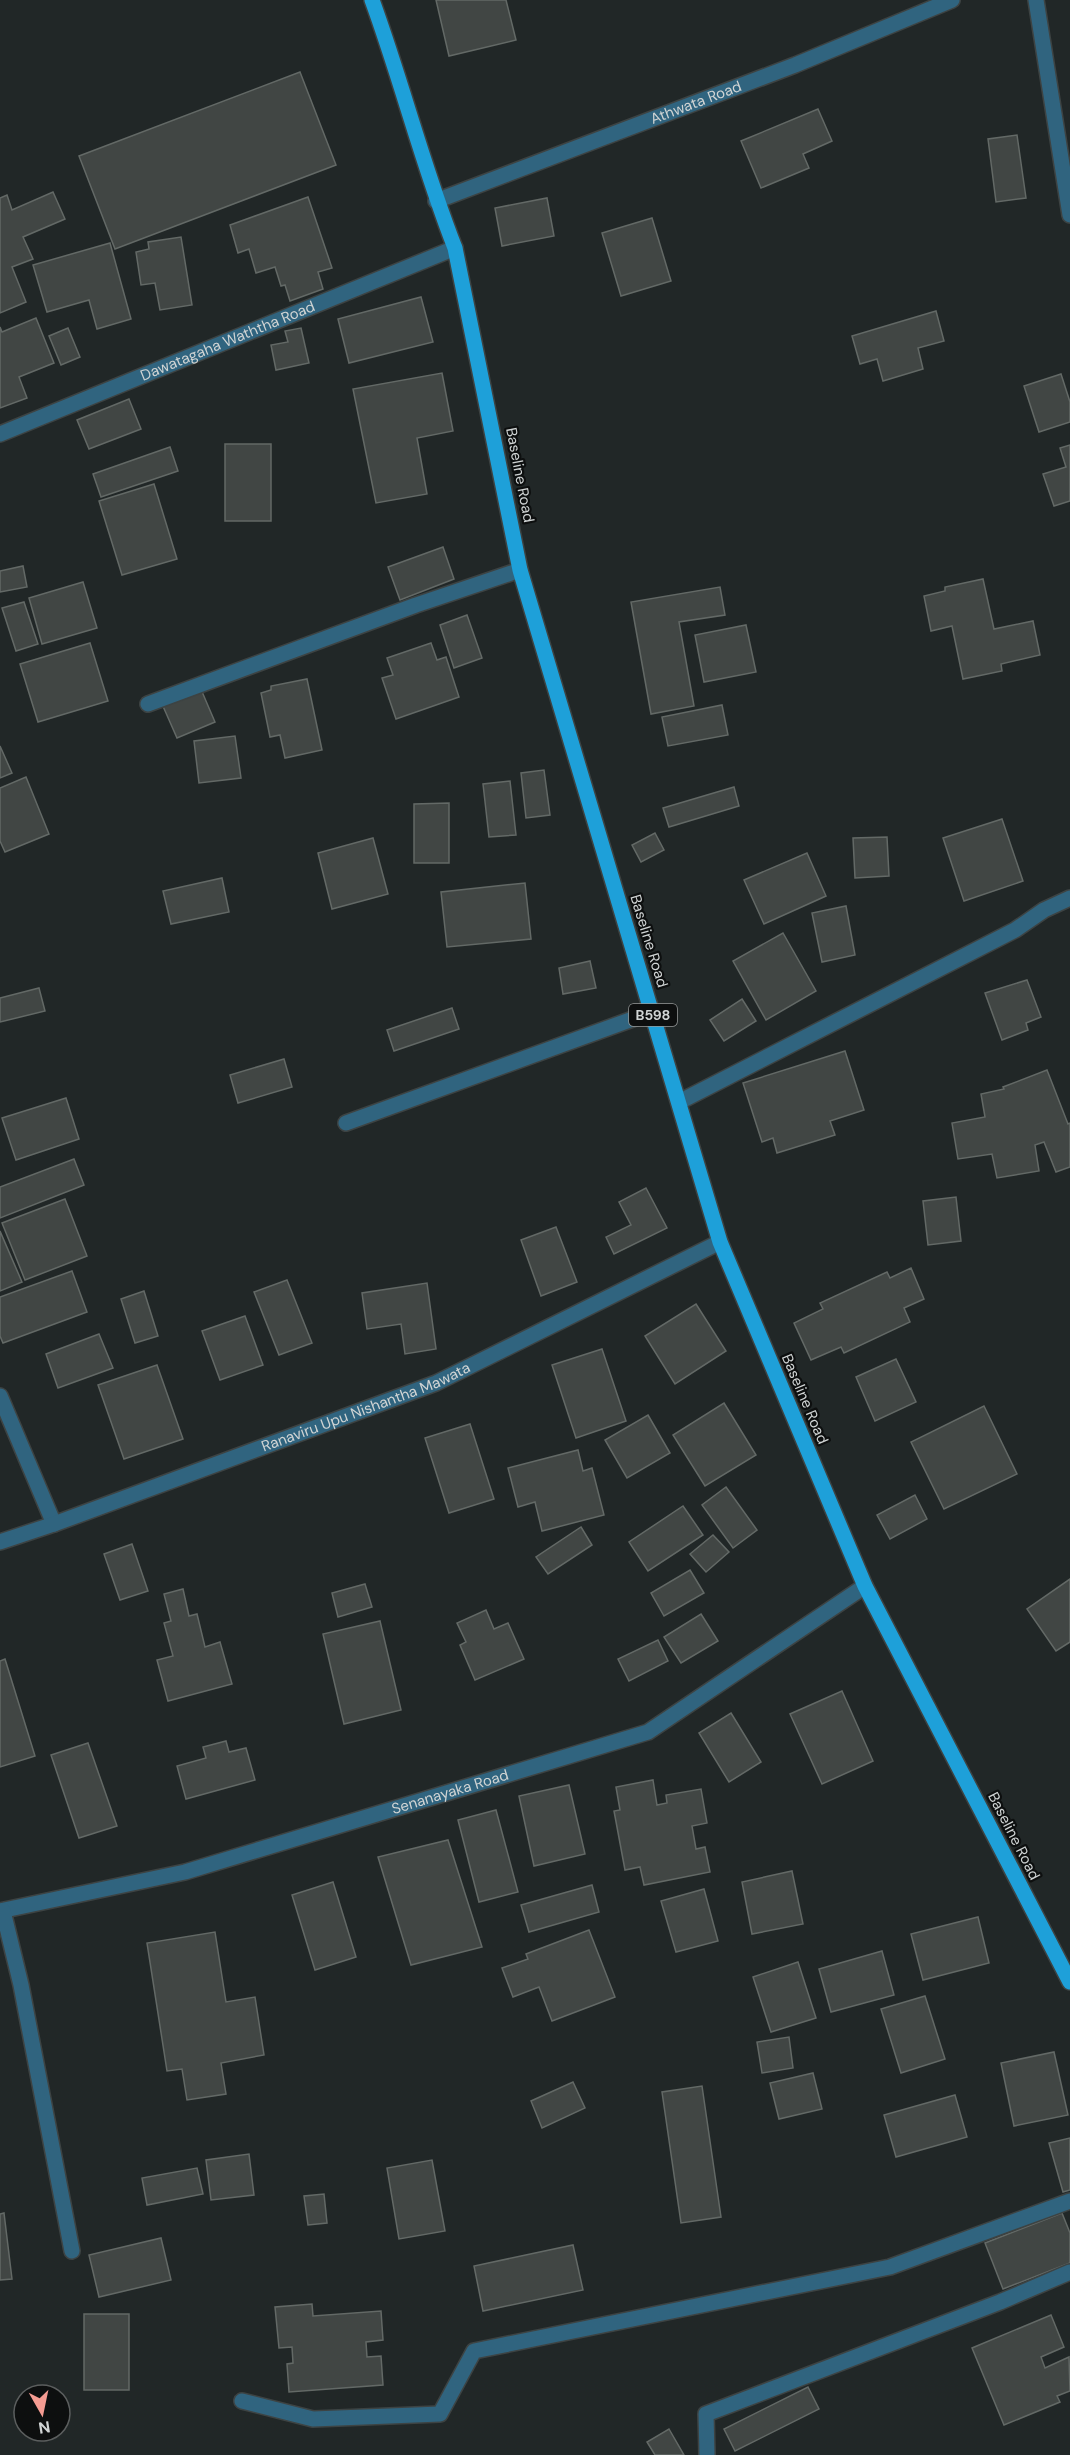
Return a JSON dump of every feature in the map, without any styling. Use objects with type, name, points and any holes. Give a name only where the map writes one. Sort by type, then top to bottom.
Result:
[{"type":"main road","name":"Baseline Road","points":[[372,0],[436,201],[455,248],[520,570],[720,1242],[865,1586],[1070,1982]]},
{"type":"street","name":"Athwata Road","points":[[436,201],[795,65],[952,0]]},
{"type":"street","points":[[1036,0],[1070,214]]},
{"type":"street","name":"Dawatagaha Waththa Road","points":[[0,434],[455,248]]},
{"type":"street","points":[[148,704],[416,605],[520,570]]},
{"type":"street","points":[[679,1102],[1015,930],[1044,910],[1070,898]]},
{"type":"street","points":[[346,1123],[652,1012]]},
{"type":"street","name":"Ranaviru Upu Nishantha Mawata","points":[[0,1542],[436,1383],[720,1242]]},
{"type":"street","points":[[0,1396],[54,1524]]},
{"type":"street","name":"Senanayaka Road","points":[[2,1911],[185,1872],[648,1732],[865,1586]]},
{"type":"street","points":[[2,1911],[21,1985],[72,2251]]},
{"type":"street","points":[[242,2401],[313,2419],[440,2414],[474,2351],[890,2267],[1070,2201]]},
{"type":"street","points":[[707,2455],[706,2414],[1000,2302],[1070,2272]]},
{"type":"building","points":[[436,0],[506,0],[516,40],[449,56]]},
{"type":"building","points":[[300,72],[336,165],[115,249],[79,156]]},
{"type":"building","points":[[818,109],[832,141],[803,154],[809,168],[761,188],[741,141]]},
{"type":"building","points":[[1017,135],[1026,198],[996,202],[988,139]]},
{"type":"building","points":[[53,192],[65,219],[23,237],[33,259],[12,267],[26,302],[0,313],[0,198],[7,195],[12,210]]},
{"type":"building","points":[[308,197],[332,268],[318,272],[323,289],[290,301],[285,285],[281,286],[275,267],[256,273],[249,249],[238,253],[230,225]]},
{"type":"building","points":[[547,198],[554,236],[502,246],[495,208]]},
{"type":"building","points":[[652,218],[671,281],[621,296],[602,233]]},
{"type":"building","points":[[181,237],[192,305],[160,310],[155,283],[141,285],[136,252],[149,249],[148,242]]},
{"type":"building","points":[[110,243],[131,319],[97,329],[89,300],[47,312],[33,265]]},
{"type":"building","points":[[421,297],[433,342],[349,363],[338,319]]},
{"type":"building","points":[[936,311],[944,341],[918,348],[923,369],[883,381],[877,359],[860,364],[852,336]]},
{"type":"building","points":[[36,318],[54,363],[19,377],[27,398],[0,408],[0,327],[2,332]]},
{"type":"building","points":[[68,328],[80,357],[61,365],[49,336]]},
{"type":"building","points":[[301,328],[309,363],[276,370],[271,345],[288,342],[285,331]]},
{"type":"building","points":[[442,373],[453,431],[417,438],[427,494],[376,503],[353,389]]},
{"type":"building","points":[[1061,374],[1070,402],[1070,422],[1039,432],[1024,386]]},
{"type":"building","points":[[129,399],[141,429],[89,449],[77,420]]},
{"type":"building","points":[[225,444],[271,444],[271,521],[225,521]]},
{"type":"building","points":[[1070,445],[1070,501],[1054,506],[1043,474],[1066,467],[1060,448]]},
{"type":"building","points":[[170,447],[178,471],[101,497],[93,474]]},
{"type":"building","points":[[154,484],[177,559],[122,575],[99,501]]},
{"type":"building","points":[[443,547],[454,579],[400,600],[388,567]]},
{"type":"building","points":[[23,566],[27,587],[0,592],[0,571]]},
{"type":"building","points":[[983,579],[994,629],[1033,621],[1040,655],[1001,664],[1002,671],[963,679],[952,626],[931,631],[924,596],[945,591],[945,587]]},
{"type":"building","points":[[83,582],[97,628],[42,644],[29,598]]},
{"type":"building","points":[[720,587],[725,615],[679,622],[694,706],[651,714],[631,602]]},
{"type":"building","points":[[24,602],[38,644],[16,651],[2,608]]},
{"type":"building","points":[[467,615],[482,658],[454,668],[440,625]]},
{"type":"building","points":[[746,625],[756,672],[704,682],[695,635]]},
{"type":"building","points":[[90,643],[108,701],[38,722],[20,664]]},
{"type":"building","points":[[431,643],[437,660],[446,657],[459,697],[396,719],[382,678],[393,675],[387,658]]},
{"type":"building","points":[[307,679],[322,750],[285,758],[280,735],[270,737],[261,693],[271,690],[271,686]]},
{"type":"building","points":[[200,687],[215,722],[177,738],[162,704]]},
{"type":"building","points":[[722,705],[728,735],[668,746],[662,717]]},
{"type":"building","points":[[235,736],[241,778],[199,783],[194,741]]},
{"type":"building","points":[[0,746],[12,773],[0,778]]},
{"type":"building","points":[[544,770],[550,815],[526,818],[521,773]]},
{"type":"building","points":[[26,777],[49,834],[5,852],[0,841],[0,788]]},
{"type":"building","points":[[510,781],[516,835],[489,837],[483,784]]},
{"type":"building","points":[[734,787],[739,806],[669,827],[663,808]]},
{"type":"building","points":[[449,803],[449,863],[414,863],[414,804]]},
{"type":"building","points":[[1002,819],[1023,881],[964,901],[943,838]]},
{"type":"building","points":[[655,833],[664,850],[641,862],[632,845]]},
{"type":"building","points":[[887,837],[889,876],[855,878],[853,838]]},
{"type":"building","points":[[373,838],[388,894],[332,909],[318,853]]},
{"type":"building","points":[[807,853],[826,896],[764,924],[744,880]]},
{"type":"building","points":[[222,878],[229,912],[171,924],[163,891]]},
{"type":"building","points":[[525,883],[531,939],[447,947],[441,892]]},
{"type":"building","points":[[846,906],[855,955],[822,962],[812,913]]},
{"type":"building","points":[[783,933],[816,991],[766,1020],[733,961]]},
{"type":"building","points":[[590,961],[596,988],[563,994],[559,968]]},
{"type":"building","points":[[1027,980],[1041,1017],[1026,1023],[1028,1030],[1002,1040],[985,993]]},
{"type":"building","points":[[39,988],[45,1011],[0,1022],[0,998]]},
{"type":"building","points":[[742,999],[756,1021],[724,1041],[710,1020]]},
{"type":"building","points":[[452,1008],[459,1029],[394,1051],[387,1030]]},
{"type":"building","points":[[845,1051],[864,1110],[830,1121],[835,1135],[777,1153],[773,1138],[762,1142],[743,1083]]},
{"type":"building","points":[[284,1059],[292,1087],[238,1103],[230,1075]]},
{"type":"building","points":[[1047,1070],[1068,1124],[1070,1123],[1070,1167],[1056,1172],[1044,1142],[1035,1145],[1039,1171],[997,1178],[992,1154],[958,1159],[952,1123],[985,1117],[981,1094],[1004,1089],[1003,1087]]},
{"type":"building","points":[[66,1098],[79,1139],[16,1160],[2,1118]]},
{"type":"building","points":[[74,1159],[84,1185],[0,1218],[0,1187]]},
{"type":"building","points":[[646,1188],[667,1228],[614,1254],[606,1237],[631,1225],[619,1202]]},
{"type":"building","points":[[956,1197],[961,1241],[928,1245],[923,1201]]},
{"type":"building","points":[[65,1199],[87,1256],[25,1280],[2,1223]]},
{"type":"building","points":[[556,1227],[577,1282],[541,1296],[521,1240]]},
{"type":"building","points":[[0,1231],[22,1282],[0,1291]]},
{"type":"building","points":[[911,1268],[924,1299],[904,1308],[910,1322],[844,1353],[841,1347],[811,1360],[794,1323],[823,1309],[820,1303],[887,1272],[890,1278]]},
{"type":"building","points":[[72,1271],[87,1312],[3,1343],[0,1336],[0,1297]]},
{"type":"building","points":[[287,1280],[312,1343],[279,1355],[254,1292]]},
{"type":"building","points":[[427,1283],[436,1349],[405,1354],[401,1324],[367,1329],[362,1293]]},
{"type":"building","points":[[144,1291],[158,1336],[135,1343],[121,1299]]},
{"type":"building","points":[[696,1304],[726,1351],[675,1384],[645,1336]]},
{"type":"building","points":[[245,1316],[263,1365],[220,1380],[202,1331]]},
{"type":"building","points":[[99,1334],[113,1368],[58,1388],[46,1354]]},
{"type":"building","points":[[602,1349],[626,1421],[576,1438],[552,1365]]},
{"type":"building","points":[[896,1359],[916,1402],[875,1421],[856,1377]]},
{"type":"building","points":[[157,1365],[183,1439],[124,1459],[98,1385]]},
{"type":"building","points":[[724,1403],[756,1455],[705,1486],[673,1435]]},
{"type":"building","points":[[984,1406],[1017,1474],[944,1509],[911,1442]]},
{"type":"building","points":[[648,1415],[670,1453],[627,1478],[605,1440]]},
{"type":"building","points":[[470,1424],[494,1499],[449,1513],[425,1438]]},
{"type":"building","points":[[578,1450],[583,1471],[592,1468],[604,1515],[542,1531],[535,1502],[518,1507],[508,1468]]},
{"type":"building","points":[[726,1487],[757,1530],[733,1548],[702,1505]]},
{"type":"building","points":[[915,1495],[927,1519],[890,1539],[877,1515]]},
{"type":"building","points":[[683,1506],[703,1535],[648,1571],[629,1542]]},
{"type":"building","points":[[581,1527],[592,1545],[548,1574],[536,1557]]},
{"type":"building","points":[[713,1535],[729,1552],[706,1572],[690,1554]]},
{"type":"building","points":[[132,1544],[148,1591],[120,1600],[104,1554]]},
{"type":"building","points":[[690,1570],[704,1593],[664,1616],[651,1593]]},
{"type":"building","points":[[1070,1579],[1070,1642],[1056,1651],[1027,1609]]},
{"type":"building","points":[[365,1584],[372,1607],[338,1617],[332,1593]]},
{"type":"building","points":[[183,1589],[189,1616],[197,1614],[205,1647],[220,1642],[232,1684],[168,1701],[157,1660],[173,1656],[164,1623],[171,1621],[164,1594]]},
{"type":"building","points":[[486,1610],[494,1629],[508,1623],[524,1659],[475,1680],[460,1645],[466,1642],[457,1623]]},
{"type":"building","points":[[701,1614],[718,1641],[681,1663],[664,1637]]},
{"type":"building","points":[[380,1621],[401,1710],[344,1724],[323,1634]]},
{"type":"building","points":[[658,1640],[668,1661],[629,1681],[618,1659]]},
{"type":"building","points":[[5,1659],[35,1756],[0,1767],[0,1661]]},
{"type":"building","points":[[842,1691],[873,1761],[822,1784],[790,1714]]},
{"type":"building","points":[[731,1713],[761,1762],[729,1782],[699,1733]]},
{"type":"building","points":[[226,1741],[229,1752],[246,1748],[255,1780],[186,1799],[177,1766],[206,1758],[203,1747]]},
{"type":"building","points":[[88,1743],[117,1826],[79,1838],[51,1755]]},
{"type":"building","points":[[653,1780],[657,1805],[667,1803],[666,1795],[701,1789],[707,1823],[692,1826],[696,1849],[705,1847],[710,1872],[644,1885],[640,1867],[625,1870],[614,1811],[620,1810],[616,1787]]},
{"type":"building","points":[[569,1785],[585,1854],[534,1866],[519,1796]]},
{"type":"building","points":[[496,1810],[518,1892],[479,1902],[458,1820]]},
{"type":"building","points":[[448,1840],[482,1947],[411,1965],[378,1857]]},
{"type":"building","points":[[792,1871],[803,1924],[752,1934],[742,1882]]},
{"type":"building","points":[[333,1882],[356,1957],[315,1970],[292,1895]]},
{"type":"building","points":[[592,1885],[599,1912],[529,1932],[521,1905]]},
{"type":"building","points":[[704,1889],[718,1941],[676,1952],[661,1901]]},
{"type":"building","points":[[978,1917],[989,1963],[923,1980],[911,1934]]},
{"type":"building","points":[[589,1930],[615,1997],[552,2021],[539,1987],[513,1997],[502,1968],[528,1959],[526,1954]]},
{"type":"building","points":[[215,1932],[226,2002],[255,1997],[264,2055],[221,2063],[226,2094],[187,2100],[182,2069],[167,2071],[147,1943]]},
{"type":"building","points":[[882,1951],[894,1995],[831,2012],[819,1969]]},
{"type":"building","points":[[798,1962],[816,2018],[771,2032],[753,1977]]},
{"type":"building","points":[[925,1996],[945,2059],[901,2073],[881,2009]]},
{"type":"building","points":[[789,2037],[793,2068],[762,2073],[757,2042]]},
{"type":"building","points":[[1054,2052],[1068,2115],[1014,2126],[1001,2063]]},
{"type":"building","points":[[813,2073],[822,2109],[779,2119],[770,2083]]},
{"type":"building","points":[[573,2082],[585,2108],[542,2128],[531,2101]]},
{"type":"building","points":[[702,2086],[721,2217],[681,2223],[662,2092]]},
{"type":"building","points":[[955,2095],[967,2137],[896,2157],[884,2115]]},
{"type":"building","points":[[1070,2138],[1070,2190],[1063,2192],[1049,2143]]},
{"type":"building","points":[[249,2154],[254,2195],[211,2200],[206,2160]]},
{"type":"building","points":[[432,2160],[445,2231],[399,2239],[387,2168]]},
{"type":"building","points":[[197,2168],[203,2194],[147,2205],[142,2178]]},
{"type":"building","points":[[324,2194],[327,2223],[308,2225],[304,2196]]},
{"type":"building","points":[[4,2213],[12,2279],[0,2280],[0,2214]]},
{"type":"building","points":[[1062,2213],[1070,2233],[1070,2263],[1003,2289],[985,2243]]},
{"type":"building","points":[[161,2238],[171,2280],[99,2297],[89,2255]]},
{"type":"building","points":[[573,2245],[583,2290],[483,2311],[474,2266]]},
{"type":"building","points":[[312,2304],[313,2316],[381,2311],[383,2340],[366,2342],[367,2357],[381,2356],[383,2385],[289,2392],[287,2364],[293,2363],[292,2347],[279,2348],[275,2307]]},
{"type":"building","points":[[84,2314],[129,2314],[129,2390],[84,2390]]},
{"type":"building","points":[[1051,2315],[1064,2347],[1041,2357],[1045,2368],[1069,2357],[1070,2391],[1057,2396],[1060,2402],[1004,2425],[972,2348]]},
{"type":"building","points":[[808,2387],[819,2409],[735,2451],[724,2429]]},
{"type":"building","points":[[669,2429],[684,2455],[655,2455],[647,2442]]}]
